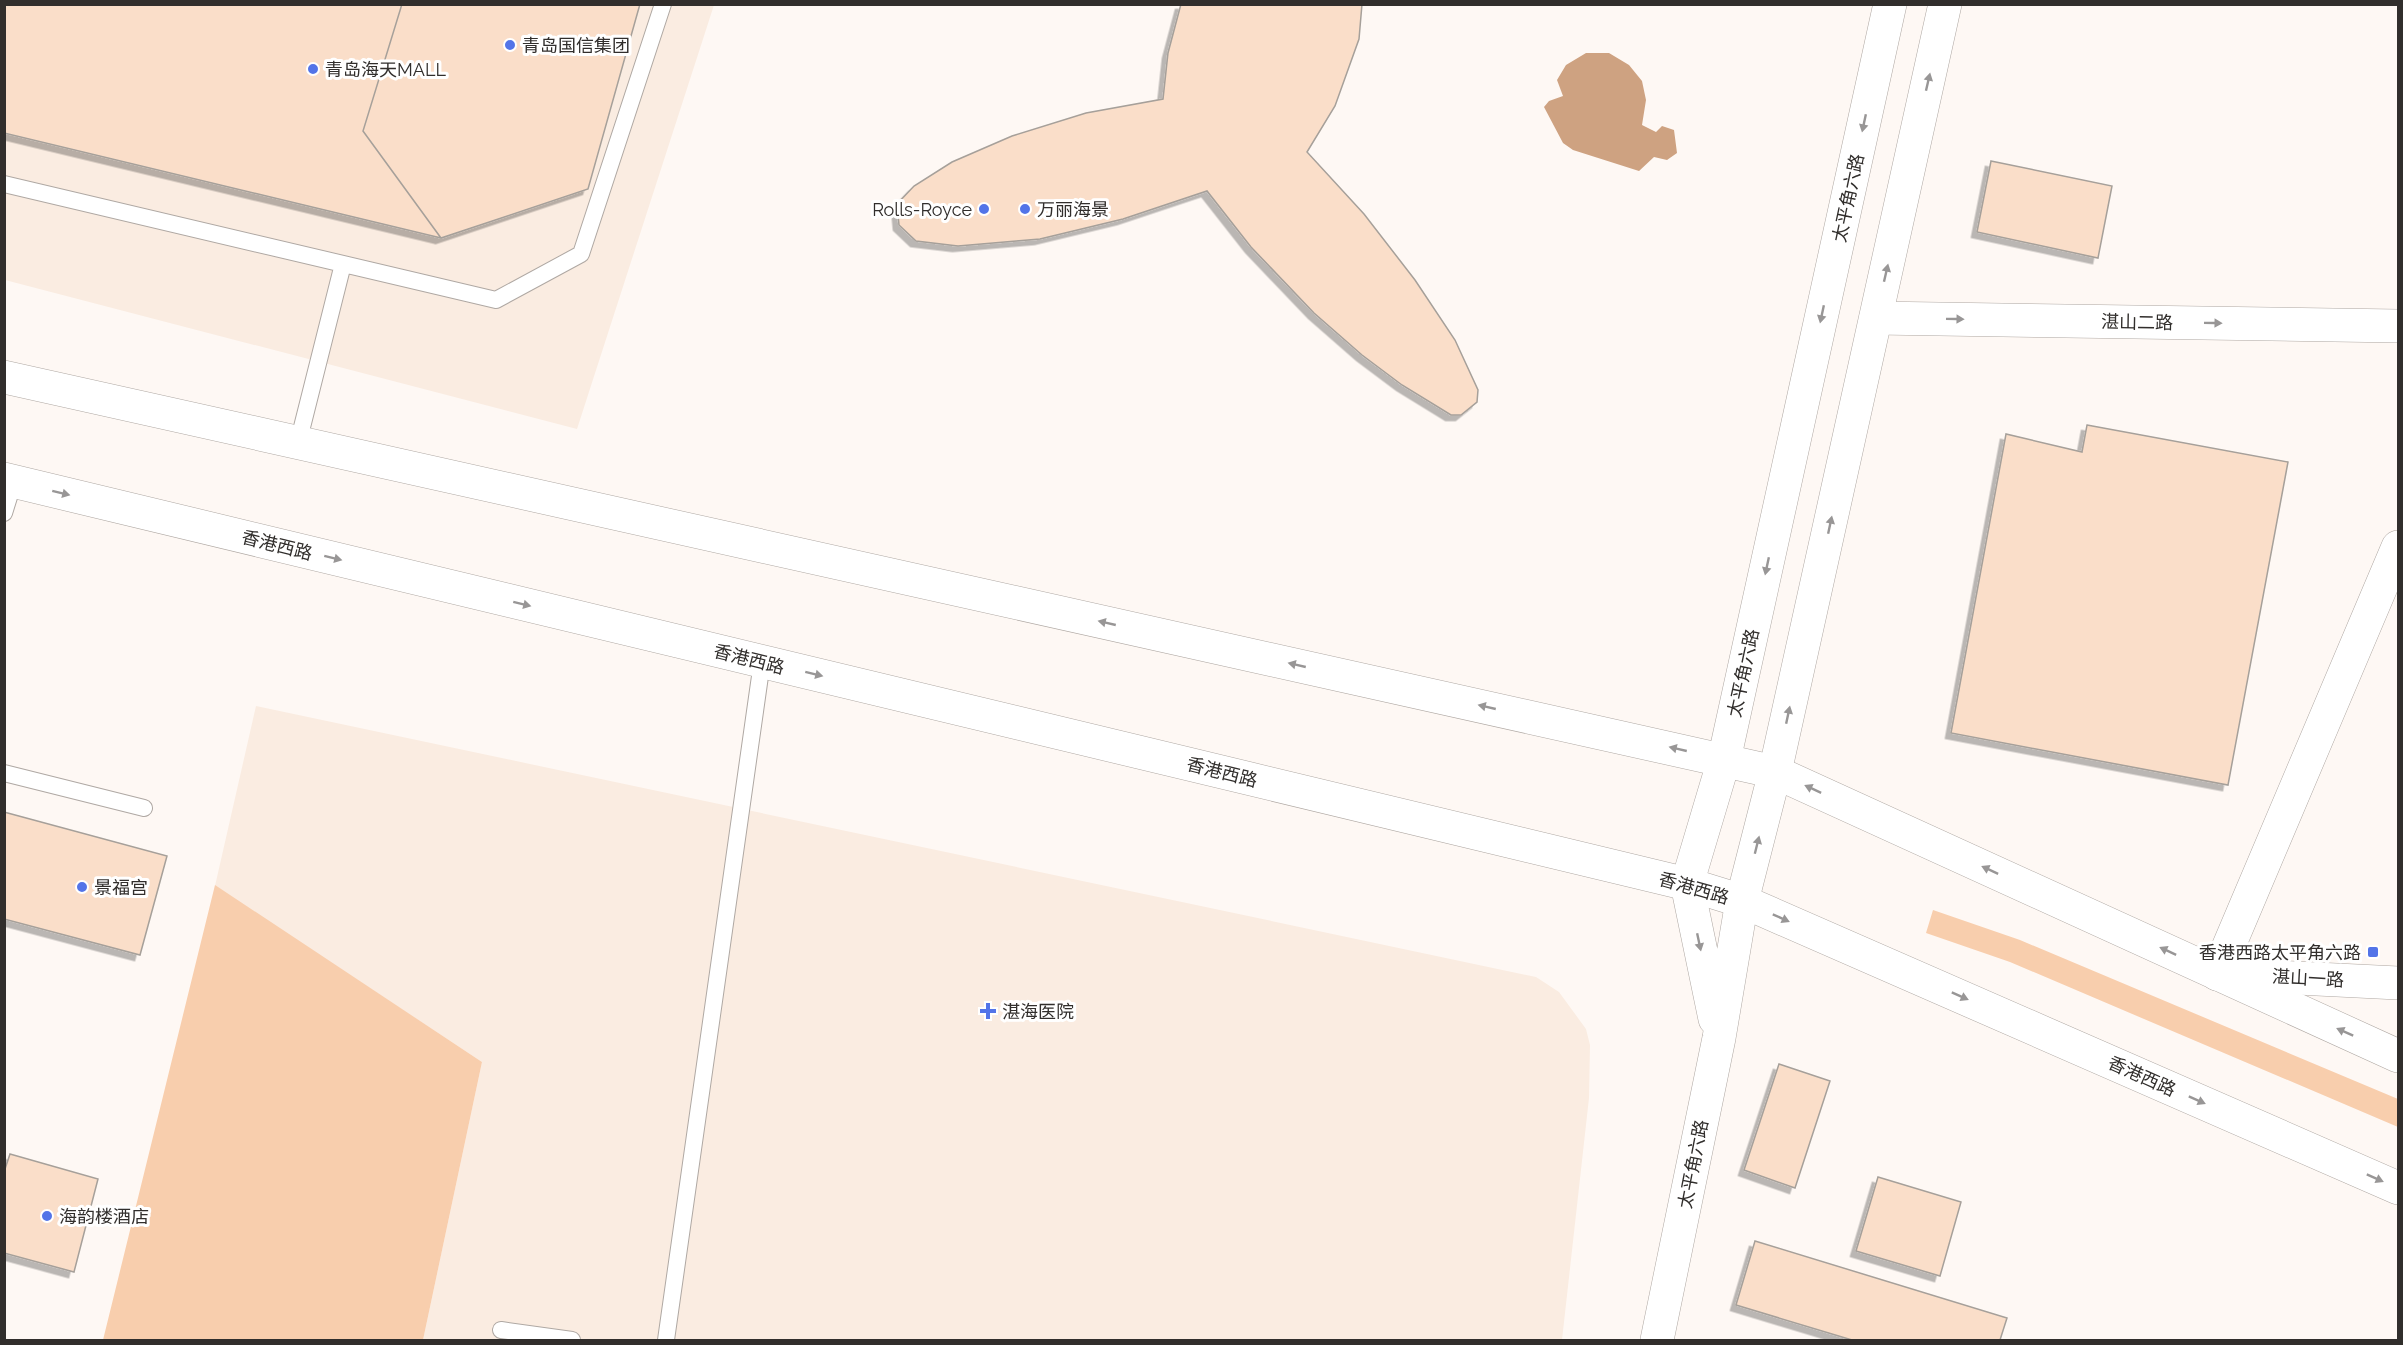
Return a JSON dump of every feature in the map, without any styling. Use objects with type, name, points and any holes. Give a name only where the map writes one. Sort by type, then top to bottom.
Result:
[{"type":"main road","name":"太平角六路","points":[[1657,1341],[1719,1038],[1687,884],[1724,760],[1890,4]]},
{"type":"main road","points":[[1719,1038],[1742,901],[1776,772],[1945,4]]},
{"type":"main road","name":"湛山二路","points":[[1876,318],[2398,326]]},
{"type":"main road","points":[[4,377],[1776,772],[2398,1056]]},
{"type":"main road","name":"香港西路","points":[[9,480],[1687,884],[1742,901],[2398,1188]]},
{"type":"main road","points":[[2217,974],[2398,547]]},
{"type":"main road","name":"湛山一路","points":[[2217,974],[2398,983]]},
{"type":"lane","points":[[4,184],[496,300],[581,254],[663,4]]},
{"type":"lane","points":[[298,443],[343,264]]},
{"type":"lane","points":[[4,513],[9,480]]},
{"type":"lane","points":[[666,1341],[762,662]]},
{"type":"lane","points":[[4,773],[144,807]]},
{"type":"lane","points":[[501,1330],[572,1341]]},
{"type":"shaded area","points":[[4,5],[714,5],[577,429],[5,280]]},
{"type":"shaded area","points":[[1586,53],[1609,53],[1629,65],[1642,81],[1646,100],[1642,125],[1656,132],[1662,126],[1674,130],[1677,153],[1667,160],[1654,157],[1639,171],[1573,150],[1563,143],[1544,107],[1549,101],[1563,96],[1557,80],[1566,65]]},
{"type":"shaded area","name":"湛海医院","points":[[256,706],[1536,977],[1559,992],[1586,1029],[1590,1045],[1589,1098],[1562,1340],[423,1340],[482,1062],[215,886]]},
{"type":"shaded area","points":[[215,885],[482,1062],[423,1340],[103,1340]]},
{"type":"shaded area","points":[[1933,910],[2020,940],[2398,1099],[2398,1127],[2010,962],[1926,933]]},
{"type":"building","name":"青岛海天MALL","points":[[4,4],[640,4],[588,189],[441,238],[4,133]]},
{"type":"building","points":[[402,4],[640,4],[588,189],[441,238],[363,131]]},
{"type":"building","name":"万丽海景","points":[[1181,4],[1362,4],[1359,39],[1335,106],[1307,152],[1364,214],[1415,280],[1455,340],[1478,390],[1477,402],[1461,415],[1451,415],[1402,385],[1362,355],[1314,313],[1251,247],[1207,191],[1123,219],[1040,239],[958,246],[916,241],[899,225],[897,204],[914,186],[952,162],[1012,136],[1086,113],[1163,99],[1168,53]]},
{"type":"building","points":[[1991,161],[2112,186],[2098,258],[1977,232]]},
{"type":"building","points":[[2087,425],[2288,462],[2228,785],[1951,733],[2006,434],[2082,452]]},
{"type":"building","name":"景福宫","points":[[4,812],[167,856],[140,955],[4,919]]},
{"type":"building","points":[[1779,1064],[1830,1081],[1795,1188],[1744,1170]]},
{"type":"building","name":"海韵楼酒店","points":[[10,1154],[98,1179],[74,1272],[4,1253],[4,1172]]},
{"type":"building","points":[[1878,1177],[1961,1202],[1940,1276],[1856,1251]]},
{"type":"building","points":[[1755,1241],[2007,1318],[2000,1340],[1852,1340],[1736,1305]]},
{"type":"place","name":"青岛国信集团","points":[[510,45]]},
{"type":"place","name":"青岛海天MALL","points":[[313,69]]},
{"type":"place","name":"Rolls-Royce","points":[[984,209]]},
{"type":"place","name":"万丽海景","points":[[1025,209]]},
{"type":"place","name":"景福宫","points":[[82,887]]},
{"type":"place","name":"香港西路太平角六路","points":[[2373,952]]},
{"type":"place","name":"湛海医院","points":[[988,1011]]},
{"type":"place","name":"海韵楼酒店","points":[[47,1216]]}]
